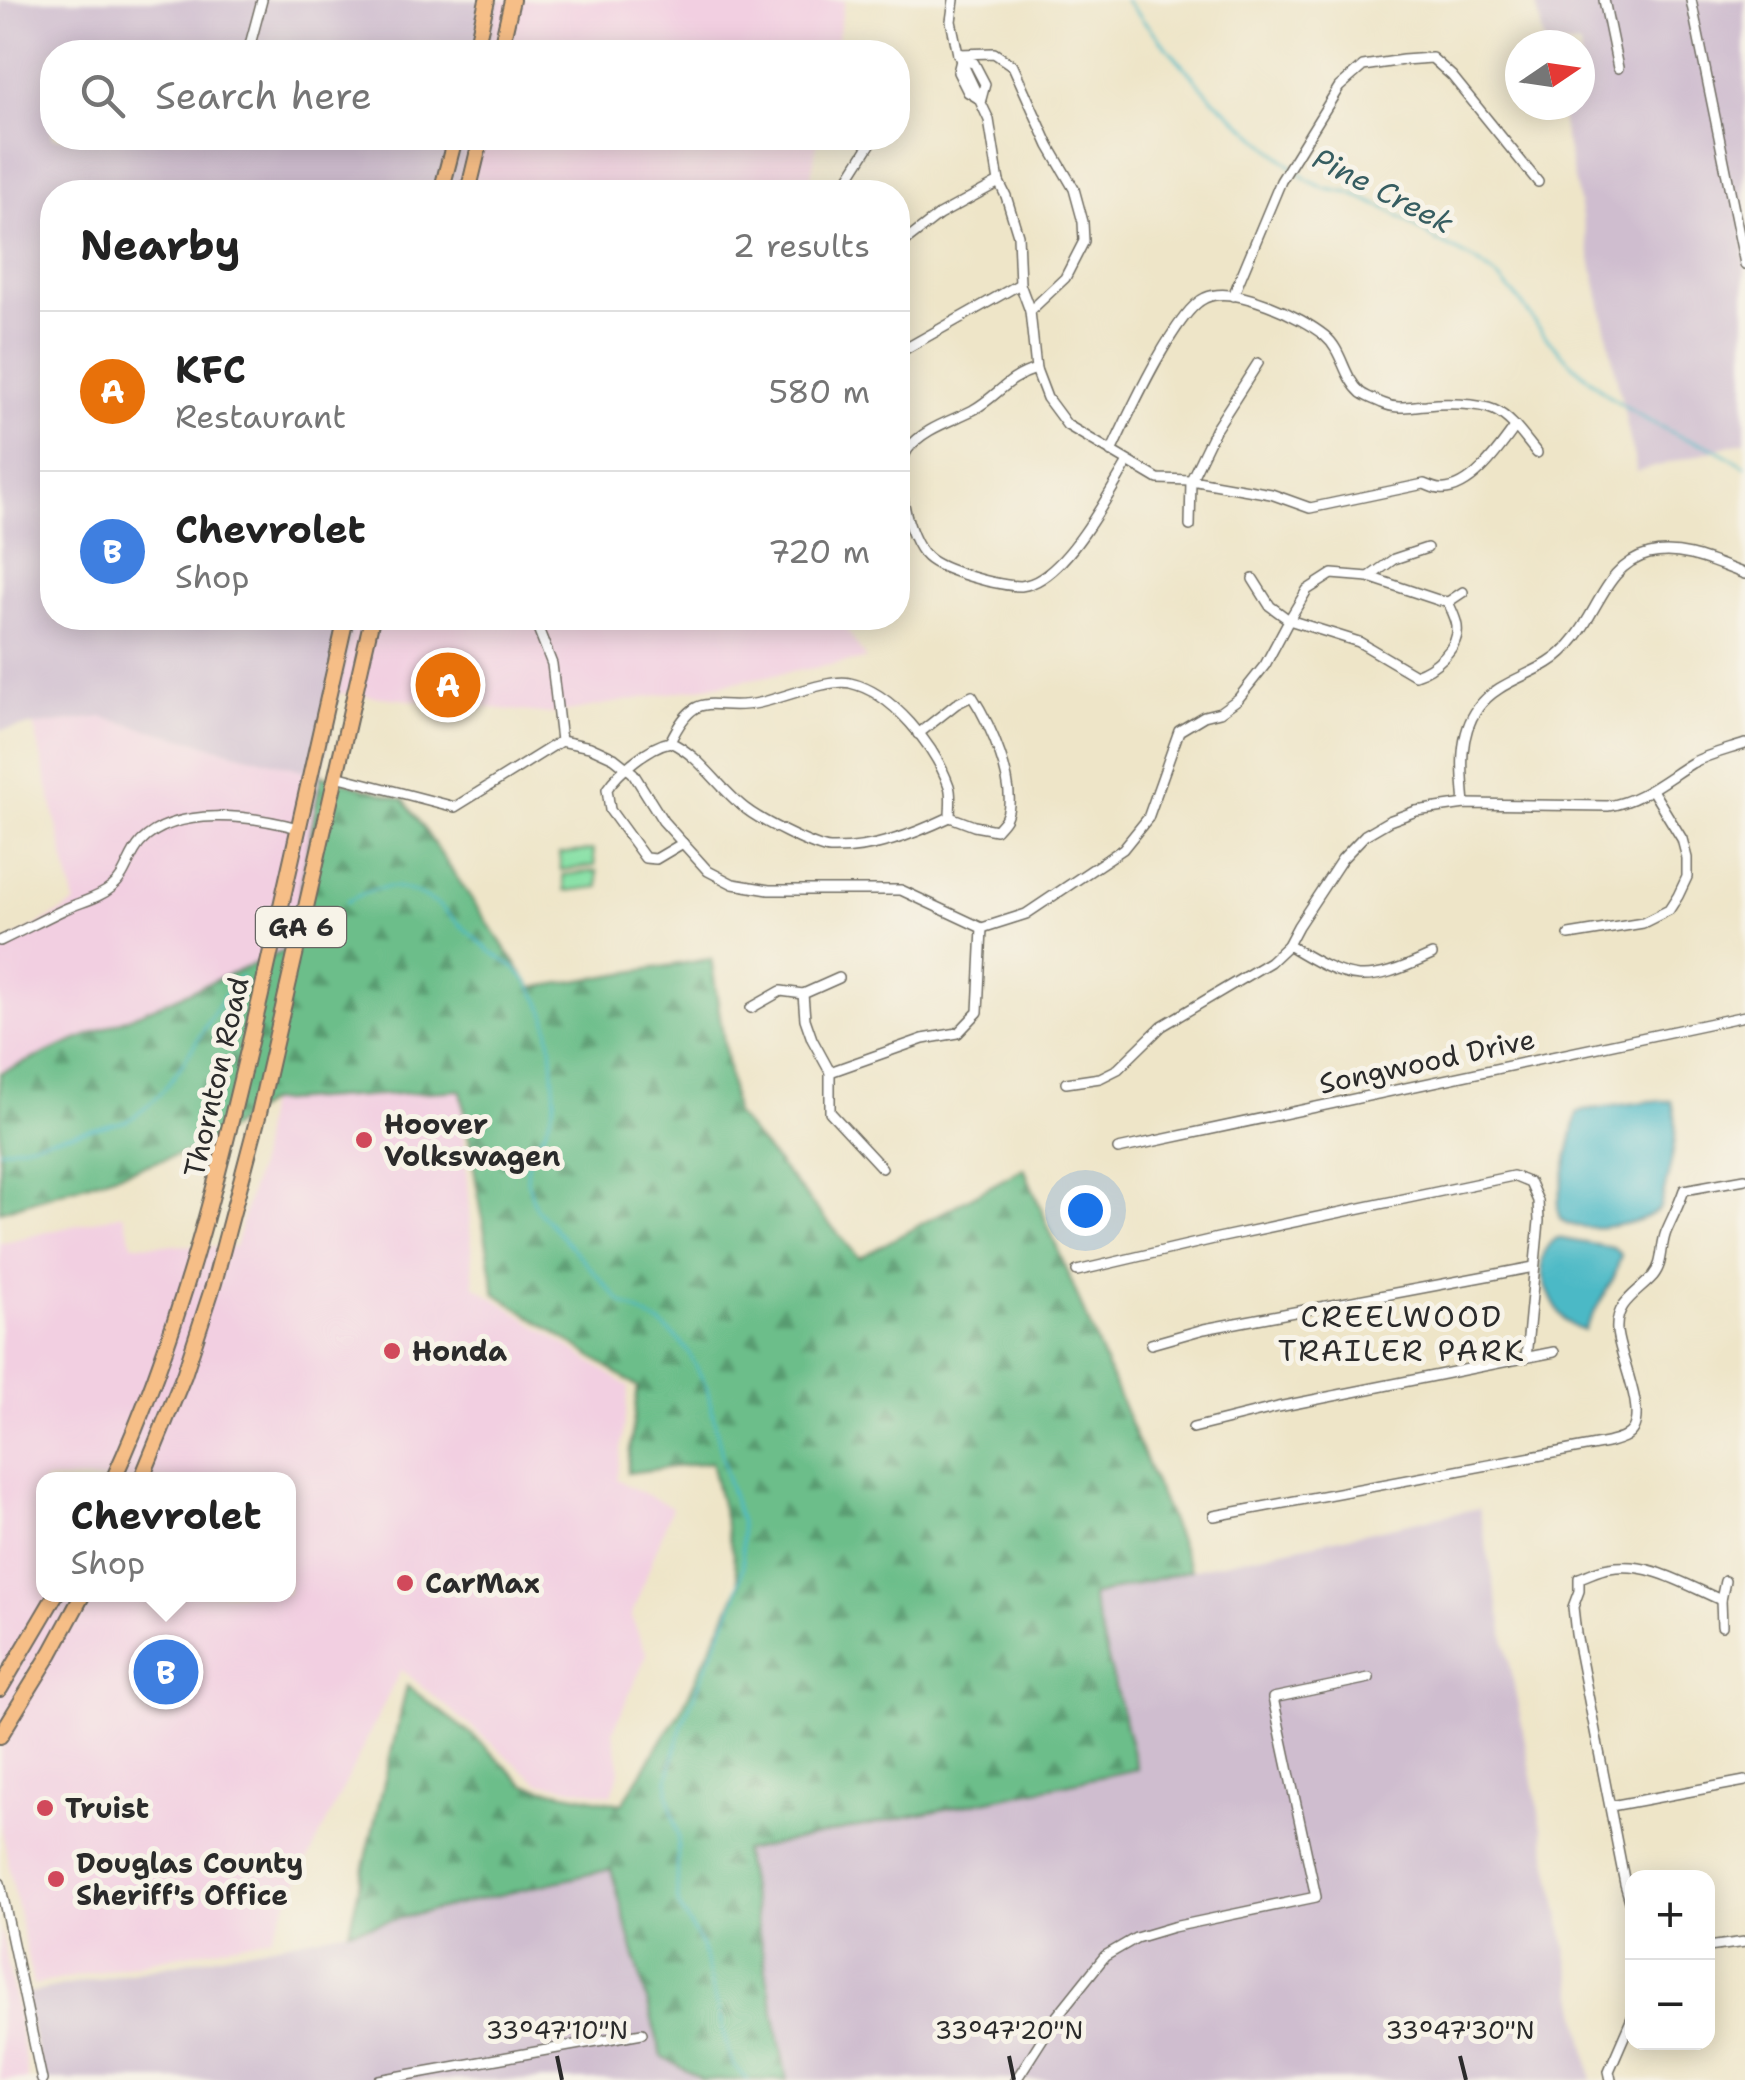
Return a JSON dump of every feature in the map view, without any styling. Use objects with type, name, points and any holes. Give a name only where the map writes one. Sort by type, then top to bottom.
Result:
[{"type":"highway","points":[[478,40],[486,0]]},
{"type":"highway","points":[[503,40],[512,0]]},
{"type":"highway","points":[[444,180],[452,150]]},
{"type":"highway","points":[[471,180],[478,150]]},
{"type":"highway","name":"Thornton Road","points":[[116,1472],[133,1435],[214,1195],[343,630]]},
{"type":"highway","name":"Thornton Road","points":[[144,1472],[184,1375],[214,1283],[260,1108],[369,630]]},
{"type":"highway","points":[[0,1688],[51,1602]]},
{"type":"highway","points":[[0,1736],[79,1602]]},
{"type":"highway","points":[[0,1674],[16,1664]]},
{"type":"street","points":[[251,40],[262,0]]},
{"type":"street","points":[[954,0],[951,21],[959,57],[958,72],[968,92],[981,99]]},
{"type":"street","points":[[1604,0],[1618,68]]},
{"type":"street","points":[[1691,0],[1745,264]]},
{"type":"street","points":[[959,57],[994,54],[1013,66],[1049,146],[1074,189],[1084,241],[1066,278],[1030,311]]},
{"type":"street","points":[[959,57],[974,64],[985,84],[981,99],[998,182],[1018,235],[1020,284],[1030,311],[1036,370],[1048,398],[1067,425],[1158,479],[1190,480],[1270,494],[1310,508],[1424,484],[1442,490],[1459,485],[1488,464],[1515,427]]},
{"type":"street","points":[[1233,296],[1280,181],[1339,87],[1363,66],[1432,58],[1452,76],[1538,182]]},
{"type":"street","points":[[848,180],[866,150]]},
{"type":"street","points":[[910,238],[939,215],[998,182]]},
{"type":"street","points":[[910,346],[1020,284]]},
{"type":"street","points":[[1111,452],[1177,326],[1203,298],[1221,294],[1258,301],[1296,316],[1327,337],[1362,394],[1393,408],[1440,403],[1494,410],[1537,453]]},
{"type":"street","points":[[1190,526],[1190,480],[1215,430],[1258,363]]},
{"type":"street","points":[[910,446],[935,428],[988,401],[1010,379],[1036,370]]},
{"type":"street","points":[[910,526],[924,555],[941,567],[1020,586],[1032,584],[1064,558],[1128,462]]},
{"type":"street","points":[[1369,578],[1394,558],[1427,548]]},
{"type":"street","points":[[1465,804],[1464,742],[1476,710],[1502,687],[1553,661],[1576,636],[1615,574],[1646,554],[1672,551],[1745,574]]},
{"type":"street","points":[[336,776],[456,807],[560,741],[590,747],[633,772],[682,843],[708,871],[734,884],[769,890],[901,890],[982,928],[1026,914],[1123,849],[1148,818],[1179,731],[1238,699],[1265,665],[1306,590],[1332,574],[1369,578],[1448,602]]},
{"type":"street","points":[[1254,579],[1270,606],[1289,620],[1359,642],[1416,675],[1428,670],[1455,642],[1457,624],[1448,602]]},
{"type":"street","points":[[1448,602],[1463,592]]},
{"type":"street","points":[[539,630],[552,664],[560,741]]},
{"type":"street","points":[[670,742],[688,711],[701,704],[751,705],[828,682],[849,682],[882,696],[909,720],[950,788],[950,816]]},
{"type":"street","points":[[918,734],[972,696],[983,712],[1009,784],[1006,816],[996,830],[950,816]]},
{"type":"street","points":[[682,843],[656,860],[644,858],[610,810],[607,788],[616,776],[659,744],[670,742],[685,750],[745,809],[826,849],[883,844],[950,816]]},
{"type":"street","points":[[1066,1083],[1100,1078],[1118,1069],[1162,1026],[1270,962],[1288,945],[1342,859],[1366,835],[1389,821],[1416,810],[1465,804],[1627,803],[1695,762],[1745,744]]},
{"type":"street","points":[[1569,936],[1643,923],[1669,910],[1678,896],[1686,877],[1687,858],[1682,839],[1652,790]]},
{"type":"street","points":[[0,941],[110,890],[128,868],[140,843],[163,826],[177,821],[234,817],[298,828]]},
{"type":"street","points":[[830,1072],[924,1039],[958,1033],[978,1012],[982,928]]},
{"type":"street","points":[[1288,945],[1326,968],[1354,977],[1397,971],[1432,956]]},
{"type":"street","points":[[752,1008],[781,991],[803,994],[839,978]]},
{"type":"street","points":[[803,994],[812,1040],[830,1072],[830,1112],[882,1168]]},
{"type":"street","name":"Songwood Drive","points":[[1118,1149],[1745,1016]]},
{"type":"street","points":[[1077,1271],[1513,1176],[1530,1183],[1538,1201],[1526,1358]]},
{"type":"street","points":[[1214,1516],[1625,1437],[1634,1428],[1636,1411],[1617,1331],[1620,1309],[1656,1271],[1665,1235],[1684,1190],[1745,1179]]},
{"type":"street","points":[[1152,1344],[1204,1329],[1534,1267]]},
{"type":"street","points":[[1193,1428],[1278,1407],[1554,1352]]},
{"type":"street","points":[[1625,1884],[1576,1634],[1573,1607],[1579,1578],[1606,1568],[1655,1570],[1721,1600]]},
{"type":"street","points":[[1722,1626],[1724,1582]]},
{"type":"street","points":[[1016,2080],[1056,2016],[1105,1956],[1136,1938],[1173,1927],[1316,1897],[1273,1698],[1370,1678]]},
{"type":"street","points":[[1611,1806],[1745,1781]]},
{"type":"street","points":[[0,1882],[42,2080]]},
{"type":"street","points":[[1715,1946],[1745,1942]]},
{"type":"street","points":[[380,2080],[642,2033]]},
{"type":"street","points":[[1611,2080],[1609,2071],[1625,2034]]},
{"type":"shaded area","points":[[0,0],[500,0],[491,40],[40,40],[40,150],[466,150],[459,180],[40,180],[40,630],[352,630],[321,775],[102,717],[0,730]]},
{"type":"shaded area","points":[[500,0],[845,0],[837,40],[491,40]]},
{"type":"shaded area","points":[[1535,0],[1745,0],[1745,441],[1637,472],[1561,120],[1595,120],[1595,30],[1542,30]]},
{"type":"shaded area","points":[[466,150],[816,150],[810,180],[459,180]]},
{"type":"shaded area","points":[[352,630],[847,630],[866,659],[551,714],[339,693]]},
{"type":"shaded area","points":[[102,717],[321,775],[292,948],[0,1073],[0,946],[75,904],[34,726]]},
{"type":"shaded area","points":[[461,1090],[474,1285],[629,1387],[617,1480],[672,1507],[631,1617],[647,1654],[613,1731],[620,1770],[612,1795],[538,1782],[401,1669],[271,1937],[33,1985],[0,1822],[0,1243],[123,1214],[133,1244],[235,1247],[257,1168],[267,1102]]},
{"type":"shaded area","points":[[1479,1508],[1592,2080],[787,2080],[743,1851],[1136,1769],[1090,1595]]},
{"type":"shaded area","points":[[611,1869],[662,2056],[702,2080],[43,2080],[24,1994],[349,1930]]},
{"type":"shaded area","points":[[0,1927],[14,1994],[28,2080],[0,2080]]},
{"type":"green space","points":[[321,775],[404,800],[532,988],[711,959],[735,1114],[859,1258],[1024,1168],[1191,1570],[1091,1596],[1137,1769],[743,1851],[787,2080],[702,2080],[662,2056],[611,1869],[349,1930],[407,1686],[477,1739],[525,1785],[622,1804],[682,1708],[740,1585],[711,1462],[627,1473],[638,1387],[495,1293],[461,1090],[267,1102],[203,1147],[0,1211],[0,1073],[291,948]]},
{"type":"green space","points":[[593,850],[595,866],[561,870],[559,854]]},
{"type":"green space","points":[[597,871],[599,887],[565,891],[563,875]]},
{"type":"water","points":[[1671,1101],[1675,1112],[1673,1154],[1660,1208],[1641,1219],[1611,1226],[1582,1227],[1561,1219],[1558,1204],[1577,1113]]},
{"type":"water","points":[[1557,1238],[1613,1248],[1621,1255],[1614,1277],[1584,1330],[1567,1321],[1547,1289],[1542,1267],[1544,1255]]},
{"type":"waterway","name":"Pine Creek","points":[[1125,0],[1212,98],[1306,179],[1389,210],[1476,261],[1501,280],[1545,336],[1609,396],[1645,419],[1710,446],[1745,466]]},
{"type":"waterway","points":[[346,902],[382,888],[413,892],[438,905],[525,978],[546,1016],[555,1100],[528,1165],[527,1180],[535,1207],[621,1302],[659,1323],[680,1341],[707,1388],[741,1522],[743,1565],[737,1594],[682,1724],[668,1794],[678,1835],[679,1906],[700,1943],[729,2054],[747,2080]]},
{"type":"waterway","points":[[0,1150],[127,1121],[163,1091],[241,976]]},
{"type":"place","name":"KFC","points":[[448,685]]},
{"type":"place","name":"Hoover Volkswagen","points":[[364,1140]]},
{"type":"place","name":"Honda","points":[[392,1351]]},
{"type":"place","name":"CarMax","points":[[405,1583]]},
{"type":"place","name":"Chevrolet","points":[[166,1672]]},
{"type":"place","name":"Truist","points":[[45,1808]]},
{"type":"place","name":"Douglas County Sheriff's Office","points":[[56,1879]]},
{"type":"district","name":"CREELWOOD TRAILER PARK","points":[[1402,1334]]}]
